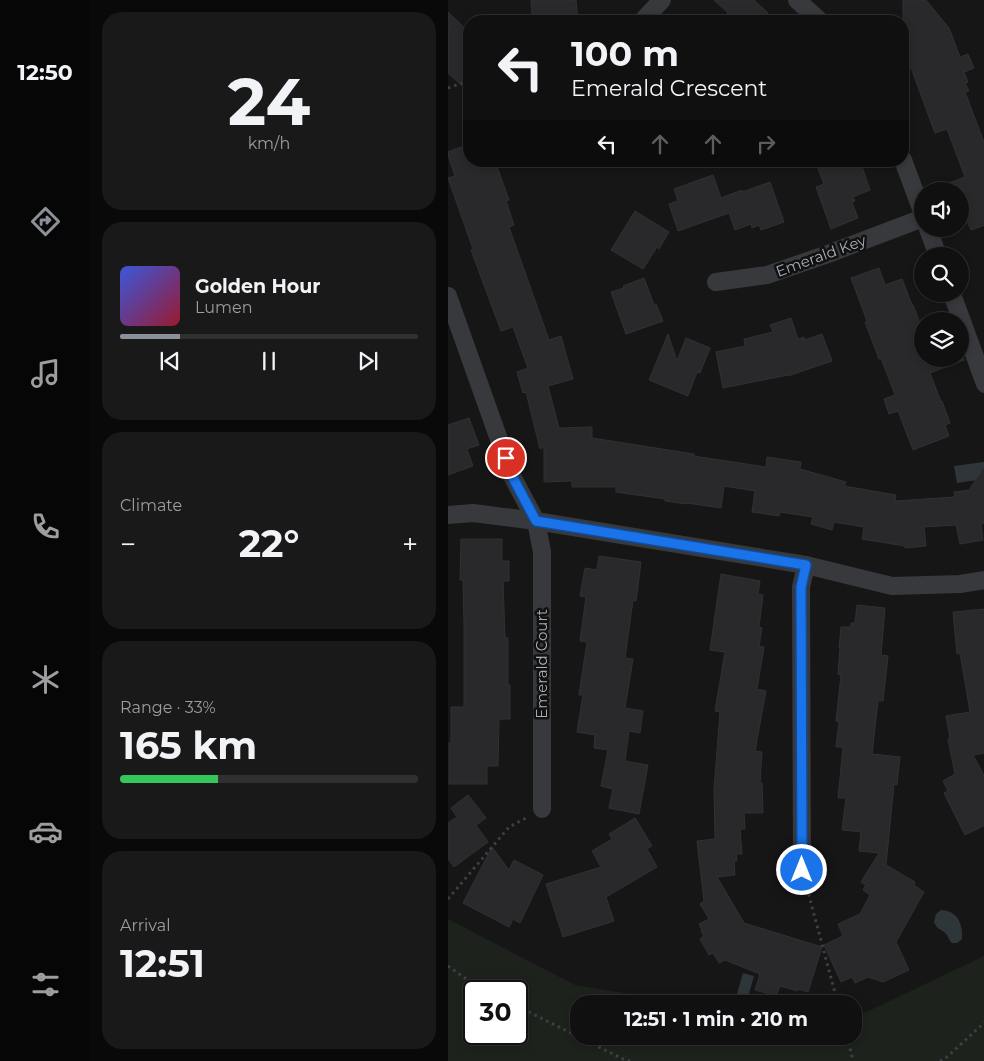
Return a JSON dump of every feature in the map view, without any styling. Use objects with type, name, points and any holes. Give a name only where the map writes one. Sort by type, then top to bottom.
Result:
[{"type":"street","points":[[648,15],[662,0]]},
{"type":"street","points":[[797,0],[813,15]]},
{"type":"street","points":[[906,167],[914,190]]},
{"type":"street","name":"Emerald Key","points":[[716,282],[767,275],[914,221]]},
{"type":"street","name":"Emerald Court","points":[[448,296],[512,476],[536,521],[542,552],[542,808]]},
{"type":"street","points":[[955,302],[984,384]]},
{"type":"street","points":[[448,514],[473,513],[536,521],[806,565],[892,586],[960,584],[984,580]]},
{"type":"street","points":[[802,870],[801,587],[806,565]]},
{"type":"path","points":[[448,88],[463,82]]},
{"type":"path","points":[[448,899],[510,828]]},
{"type":"path","points":[[802,870],[836,995]]},
{"type":"path","points":[[448,966],[468,980]]},
{"type":"path","points":[[528,1012],[630,1061]]},
{"type":"path","points":[[940,1061],[947,1057],[984,1022]]},
{"type":"path","points":[[849,1045],[853,1061]]},
{"type":"path","points":[[618,1061],[623,1059]]},
{"type":"shaded area","points":[[984,462],[984,479],[957,483],[954,466]]},
{"type":"shaded area","points":[[941,910],[952,913],[960,923],[962,939],[957,943],[952,943],[934,922],[936,914]]},
{"type":"shaded area","points":[[448,919],[575,985],[637,995],[570,995],[570,1045],[862,1045],[862,1014],[984,956],[984,1061],[448,1061]]},
{"type":"shaded area","points":[[743,973],[754,976],[749,995],[737,995]]},
{"type":"building","points":[[531,0],[576,0],[578,15],[532,15]]},
{"type":"building","points":[[714,0],[754,0],[768,13],[766,15],[726,15],[728,13]]},
{"type":"building","points":[[903,0],[926,0],[949,28],[960,57],[968,54],[974,68],[964,72],[968,82],[965,83],[969,91],[965,92],[985,145],[985,225],[971,230],[969,225],[969,182],[952,182],[965,177],[947,129],[935,133],[909,62],[909,15],[903,15]]},
{"type":"building","points":[[448,12],[463,26],[463,87],[448,73]]},
{"type":"building","points":[[463,146],[463,167],[497,167],[509,200],[506,201],[514,225],[509,227],[549,340],[561,336],[573,379],[548,386],[559,428],[592,427],[592,438],[766,467],[767,457],[801,462],[800,469],[846,482],[844,486],[896,495],[895,501],[955,497],[954,492],[969,490],[985,466],[985,523],[981,524],[983,540],[960,544],[956,525],[924,527],[926,546],[905,548],[905,546],[862,539],[864,527],[834,522],[832,530],[811,524],[813,517],[780,512],[779,516],[752,512],[755,491],[724,486],[721,508],[665,501],[665,499],[616,492],[616,487],[572,487],[572,481],[544,482],[544,447],[540,449],[526,392],[523,393],[517,372],[528,368],[513,327],[501,331],[471,250],[473,249],[448,178],[455,176],[448,152]]},
{"type":"building","points":[[817,167],[862,167],[870,190],[853,197],[855,201],[852,202],[858,218],[831,229],[816,187],[824,184]]},
{"type":"building","points":[[713,175],[721,198],[770,182],[784,222],[761,230],[759,225],[752,228],[751,224],[735,230],[729,213],[678,231],[669,204],[678,201],[674,189]]},
{"type":"building","points":[[635,211],[669,232],[659,249],[657,247],[643,269],[611,250]]},
{"type":"building","points":[[879,268],[885,285],[902,279],[916,312],[914,312],[914,367],[946,367],[930,373],[950,423],[945,425],[949,436],[913,450],[898,411],[889,414],[884,399],[895,395],[865,322],[867,321],[851,278]]},
{"type":"building","points":[[644,278],[654,305],[656,304],[663,321],[626,334],[611,292]]},
{"type":"building","points":[[791,318],[798,339],[804,337],[805,340],[822,334],[832,361],[788,376],[723,388],[716,352],[745,346],[744,339],[773,332],[770,325]]},
{"type":"building","points":[[668,334],[677,361],[686,338],[710,348],[700,373],[697,372],[688,396],[649,380]]},
{"type":"building","points":[[469,418],[479,445],[467,449],[473,466],[448,475],[448,425]]},
{"type":"building","points":[[461,539],[502,539],[502,561],[509,561],[509,581],[503,581],[505,638],[508,638],[510,719],[499,719],[498,766],[487,766],[487,784],[449,784],[451,707],[464,707],[463,580],[460,580]]},
{"type":"building","points":[[599,556],[641,562],[636,601],[633,600],[625,658],[633,659],[625,708],[643,711],[640,733],[629,731],[625,761],[648,765],[639,814],[609,808],[613,789],[601,786],[608,750],[594,748],[595,735],[577,732],[583,695],[579,695],[587,642],[580,641],[586,597],[580,596],[585,568],[597,570]]},
{"type":"building","points":[[721,574],[760,581],[758,594],[763,595],[759,627],[762,628],[759,646],[764,647],[757,689],[766,691],[755,751],[762,752],[760,783],[762,783],[763,813],[744,813],[745,829],[740,829],[742,854],[736,854],[737,861],[734,861],[735,875],[717,877],[744,923],[822,947],[808,992],[780,986],[776,995],[755,990],[760,974],[725,960],[719,963],[713,953],[709,955],[700,939],[704,936],[699,924],[709,919],[700,904],[704,901],[697,841],[715,839],[714,789],[720,712],[715,711],[725,652],[710,650]]},
{"type":"building","points":[[857,605],[885,608],[881,655],[888,656],[883,701],[878,701],[872,754],[900,757],[897,785],[894,784],[886,865],[915,882],[914,885],[924,892],[896,942],[909,970],[883,982],[868,977],[855,983],[852,977],[841,982],[824,945],[843,936],[838,924],[860,914],[870,895],[863,890],[866,885],[861,882],[879,853],[859,851],[861,832],[842,830],[846,798],[838,798],[843,747],[836,747],[839,722],[836,721],[841,675],[838,674],[841,627],[851,627],[851,623],[855,623]]},
{"type":"building","points":[[985,609],[985,753],[973,755],[985,777],[985,825],[965,835],[944,793],[948,791],[943,781],[955,774],[948,739],[950,738],[946,716],[970,712],[960,653],[957,654],[953,612]]},
{"type":"building","points":[[468,795],[486,818],[476,825],[488,842],[454,867],[448,859],[448,823],[457,817],[451,808]]},
{"type":"building","points":[[635,818],[652,846],[647,849],[657,867],[606,897],[614,921],[563,937],[546,884],[601,867],[592,851],[612,839],[609,834]]},
{"type":"building","points":[[492,847],[509,870],[514,860],[543,875],[520,923],[513,919],[509,927],[463,903]]},
{"type":"route","points":[[506,458],[512,476],[536,521],[806,565],[801,587],[802,870]]}]
